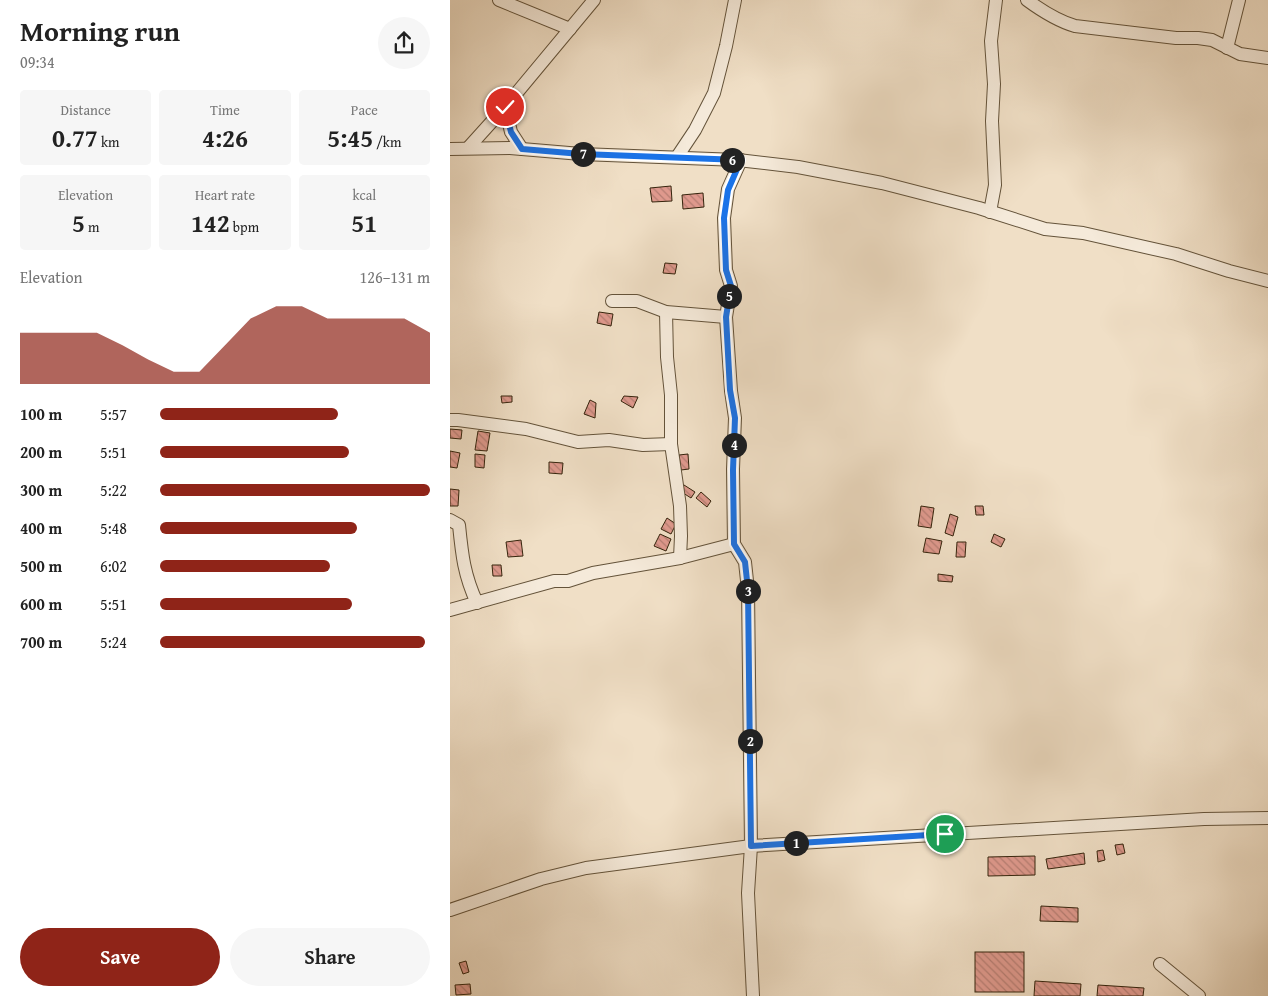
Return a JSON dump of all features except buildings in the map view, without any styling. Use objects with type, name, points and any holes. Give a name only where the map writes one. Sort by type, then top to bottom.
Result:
[{"type":"street","points":[[499,0],[570,28]]},
{"type":"street","points":[[468,148],[505,107],[594,0]]},
{"type":"street","points":[[677,157],[696,130],[714,93],[735,0]]},
{"type":"street","points":[[990,212],[995,185],[992,122],[994,84],[991,41],[996,0]]},
{"type":"street","points":[[1027,0],[1041,11],[1075,26],[1176,38],[1212,40],[1240,54],[1268,58]]},
{"type":"street","points":[[1227,48],[1239,0]]},
{"type":"street","points":[[505,107],[511,132],[522,149]]},
{"type":"street","points":[[450,149],[522,149],[581,154],[741,160],[798,167],[882,183],[990,212],[1045,230],[1082,234],[1176,254],[1268,281]]},
{"type":"street","points":[[741,160],[728,190],[724,218],[726,270],[731,286],[726,317],[730,390],[735,418],[733,470],[734,544],[745,562],[748,590],[751,846],[748,892],[753,996]]},
{"type":"street","points":[[612,301],[637,301],[666,312],[726,317]]},
{"type":"street","points":[[666,312],[667,357],[671,395],[670,444],[680,506],[680,558]]},
{"type":"street","points":[[450,420],[526,429],[578,442],[609,440],[643,445],[670,444]]},
{"type":"street","points":[[450,520],[459,525],[464,566],[477,603]]},
{"type":"street","points":[[450,610],[554,581],[568,581],[593,573],[680,558],[734,544]]},
{"type":"street","points":[[450,910],[541,879],[586,868],[751,846],[1194,820],[1268,818]]},
{"type":"street","points":[[1160,964],[1199,996]]},
{"type":"route","points":[[505,107],[511,132],[522,149],[581,154],[741,160],[728,190],[724,218],[724,251],[726,270],[731,286],[726,317],[730,390],[735,418],[733,470],[734,544],[745,562],[748,590],[751,846],[945,834]]}]
